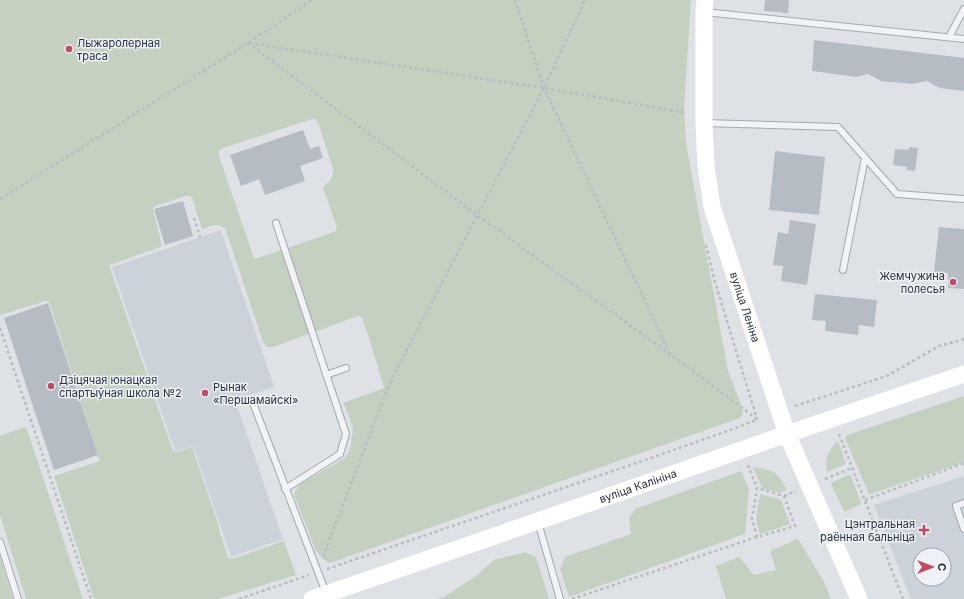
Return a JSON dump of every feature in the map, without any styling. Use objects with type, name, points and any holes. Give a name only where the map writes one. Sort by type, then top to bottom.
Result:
[{"type":"main road","name":"вуліца Леніна","points":[[704,6],[704,123],[706,166],[712,207],[787,434],[859,599]]},
{"type":"main road","name":"вуліца Калініна","points":[[319,597],[964,374]]},
{"type":"lane","points":[[704,6],[964,38]]},
{"type":"lane","points":[[949,37],[964,9]]},
{"type":"lane","points":[[704,123],[838,127],[897,194],[964,199]]},
{"type":"lane","points":[[843,270],[865,158]]},
{"type":"lane","points":[[276,223],[346,434],[340,454],[285,489]]},
{"type":"lane","points":[[326,375],[346,368]]},
{"type":"lane","points":[[253,403],[317,572],[319,597]]},
{"type":"lane","points":[[964,503],[956,506],[964,529]]},
{"type":"lane","points":[[538,521],[560,599]]},
{"type":"lane","points":[[0,542],[18,599]]},
{"type":"path","points":[[0,199],[248,43],[312,0]]},
{"type":"path","points":[[515,0],[544,88],[670,354]]},
{"type":"path","points":[[317,572],[391,380],[544,88],[585,0]]},
{"type":"path","points":[[248,43],[544,88],[687,113]]},
{"type":"path","points":[[239,599],[644,461],[757,419],[670,354],[477,215],[248,43]]},
{"type":"path","points":[[194,218],[200,237]]},
{"type":"path","points":[[0,328],[90,599]]},
{"type":"path","points":[[795,406],[887,376],[939,346],[964,339]]},
{"type":"path","points":[[733,429],[736,435]]},
{"type":"path","points":[[839,434],[904,599]]},
{"type":"path","points":[[746,460],[757,488],[752,519],[758,538]]},
{"type":"path","points":[[865,500],[964,462]]},
{"type":"path","points":[[572,599],[795,526],[784,496],[757,488]]},
{"type":"shaded area","name":"Рынак «Першамайскі»","points":[[221,230],[274,387],[235,400],[283,539],[231,557],[193,446],[175,452],[112,267]]},
{"type":"shaded area","name":"Цэнтральная раённая бальніца","points":[[964,476],[964,599],[911,599],[874,505]]},
{"type":"green space","points":[[0,0],[691,0],[684,109],[686,143],[728,371],[743,413],[740,418],[330,563],[325,561],[316,551],[294,495],[300,484],[345,458],[350,449],[353,429],[343,403],[384,388],[362,318],[358,316],[273,347],[267,347],[263,342],[225,228],[216,225],[202,229],[192,198],[185,196],[153,207],[162,246],[110,265],[110,268],[173,451],[175,453],[192,447],[219,526],[228,558],[232,559],[284,541],[296,575],[218,599],[94,599],[54,476],[100,461],[49,302],[46,301],[0,315]],"holes":[[[315,119],[318,122],[333,169],[330,180],[323,188],[337,227],[336,230],[334,232],[258,258],[254,258],[219,156],[219,151],[223,148]]]},
{"type":"green space","points":[[964,396],[964,462],[869,494],[845,438],[847,435]]},
{"type":"green space","points":[[25,427],[27,429],[83,599],[26,599],[0,515],[0,436]]},
{"type":"green space","points":[[838,441],[846,464],[827,472],[826,462],[828,455],[831,448]]},
{"type":"green space","points":[[753,467],[774,472],[787,490],[779,493],[762,488]]},
{"type":"green space","points":[[741,471],[749,489],[745,534],[569,597],[560,569],[565,557],[631,534],[629,518],[635,509]]},
{"type":"green space","points":[[849,475],[851,476],[861,504],[844,511],[831,484],[832,482]]},
{"type":"green space","points":[[760,494],[781,500],[790,524],[760,534],[756,519]]},
{"type":"green space","points":[[798,539],[824,582],[831,599],[726,599],[716,566],[739,557],[754,575],[776,570],[770,551]]},
{"type":"green space","points":[[525,552],[536,557],[549,599],[436,599],[444,597],[477,575],[494,560]]},
{"type":"green space","points":[[0,557],[13,599],[0,599]]},
{"type":"building","points":[[765,0],[789,0],[788,13],[764,11]]},
{"type":"building","points":[[814,40],[964,58],[964,91],[940,88],[927,81],[913,84],[881,81],[868,74],[856,77],[812,71]]},
{"type":"building","points":[[303,130],[310,149],[319,146],[323,158],[300,166],[305,181],[265,195],[259,179],[241,186],[230,155]]},
{"type":"building","points":[[909,147],[918,148],[915,171],[906,170],[907,167],[893,165],[895,149],[909,150]]},
{"type":"building","points":[[775,151],[825,157],[819,215],[769,210]]},
{"type":"building","points":[[183,201],[193,236],[165,245],[154,209]]},
{"type":"building","points":[[790,220],[816,224],[807,285],[781,281],[783,266],[773,265],[778,232],[788,234]]},
{"type":"building","points":[[939,227],[964,229],[964,289],[948,288],[948,273],[934,272]]},
{"type":"building","points":[[815,294],[877,300],[874,327],[859,325],[858,335],[825,331],[826,321],[812,320]]},
{"type":"building","name":"Дзіцячая юнацкая спартыўная школа №2","points":[[48,303],[98,455],[54,470],[4,318]]},
{"type":"place","name":"Лыжаролерная траса","points":[[69,49]]},
{"type":"place","name":"Жемчужина полесья","points":[[953,282]]},
{"type":"place","name":"Дзіцячая юнацкая спартыўная школа №2","points":[[51,386]]},
{"type":"place","name":"Рынак «Першамайскі»","points":[[205,393]]},
{"type":"place","name":"Цэнтральная раённая бальніца","points":[[924,530]]}]
